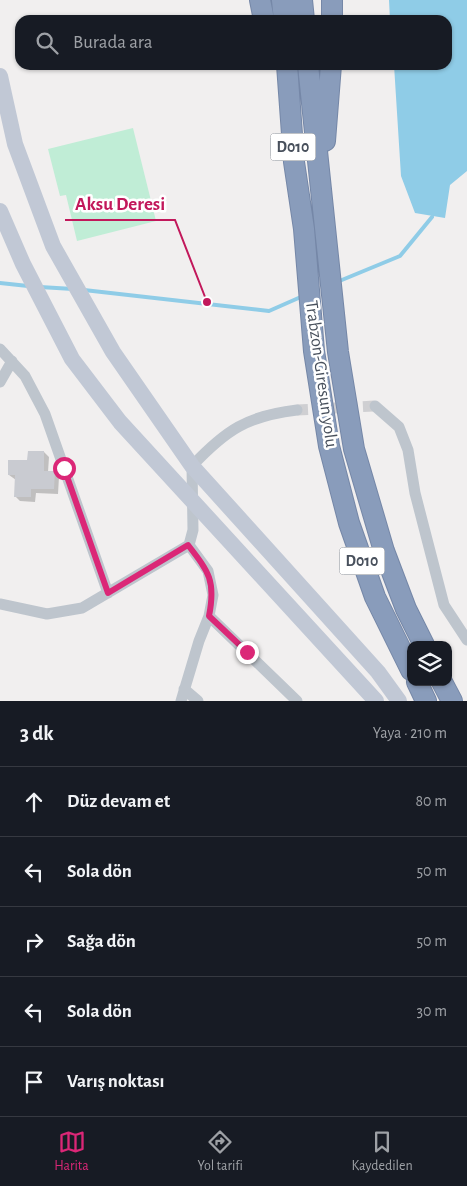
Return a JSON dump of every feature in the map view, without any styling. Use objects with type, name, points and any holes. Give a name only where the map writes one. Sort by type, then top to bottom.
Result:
[{"type":"highway","points":[[260,0],[263,15]]},
{"type":"highway","points":[[282,0],[284,15]]},
{"type":"highway","points":[[302,0],[304,15]]},
{"type":"highway","points":[[332,0],[332,15]]},
{"type":"highway","points":[[273,70],[294,162]]},
{"type":"highway","name":"Trabzon-Giresun yolu","points":[[287,70],[294,162],[304,229],[314,351],[329,446],[349,523],[376,597],[407,662]]},
{"type":"highway","name":"Trabzon-Giresun yolu","points":[[308,70],[338,352],[354,449],[384,551],[406,609],[422,641]]},
{"type":"highway","points":[[320,193],[331,70]]},
{"type":"highway","points":[[419,686],[426,701]]},
{"type":"highway","points":[[444,686],[452,701]]},
{"type":"main road","points":[[0,76],[15,144],[52,246],[113,352],[192,466],[378,672],[399,701]]},
{"type":"main road","points":[[0,211],[23,264],[72,359],[120,422],[376,701]]},
{"type":"street","points":[[0,349],[12,361],[36,395],[45,414],[108,593]]},
{"type":"street","points":[[0,382],[12,361]]},
{"type":"street","points":[[375,406],[399,427],[408,450],[415,493],[444,605],[467,640]]},
{"type":"street","points":[[0,604],[47,614],[82,608],[188,545],[193,530],[192,466],[214,443],[236,428],[267,414],[297,410]]},
{"type":"street","points":[[181,701],[214,595],[212,580],[208,571],[188,545]]},
{"type":"street","points":[[209,616],[297,701]]},
{"type":"street","points":[[184,689],[198,701]]},
{"type":"green space","points":[[133,128],[156,221],[77,241],[66,195],[60,196],[48,149]]},
{"type":"water","points":[[389,0],[467,0],[467,171],[450,185],[445,218],[415,213],[401,176],[394,70],[452,70],[452,15],[390,15]]},
{"type":"building","points":[[28,451],[44,451],[44,471],[55,471],[54,489],[31,489],[31,497],[14,497],[15,475],[8,475],[8,460],[27,460]]},
{"type":"waterway","points":[[337,282],[400,256],[432,217]]},
{"type":"waterway","points":[[0,283],[28,286]]},
{"type":"waterway","points":[[40,287],[73,289]]},
{"type":"waterway","points":[[84,290],[269,311],[303,296]]},
{"type":"tunnel","points":[[297,410],[375,406]]},
{"type":"place","name":"Aksu Deresi","points":[[207,302]]},
{"type":"route","points":[[64,468],[108,593],[188,545],[208,571],[212,580],[214,595],[209,616],[247,652]]}]
